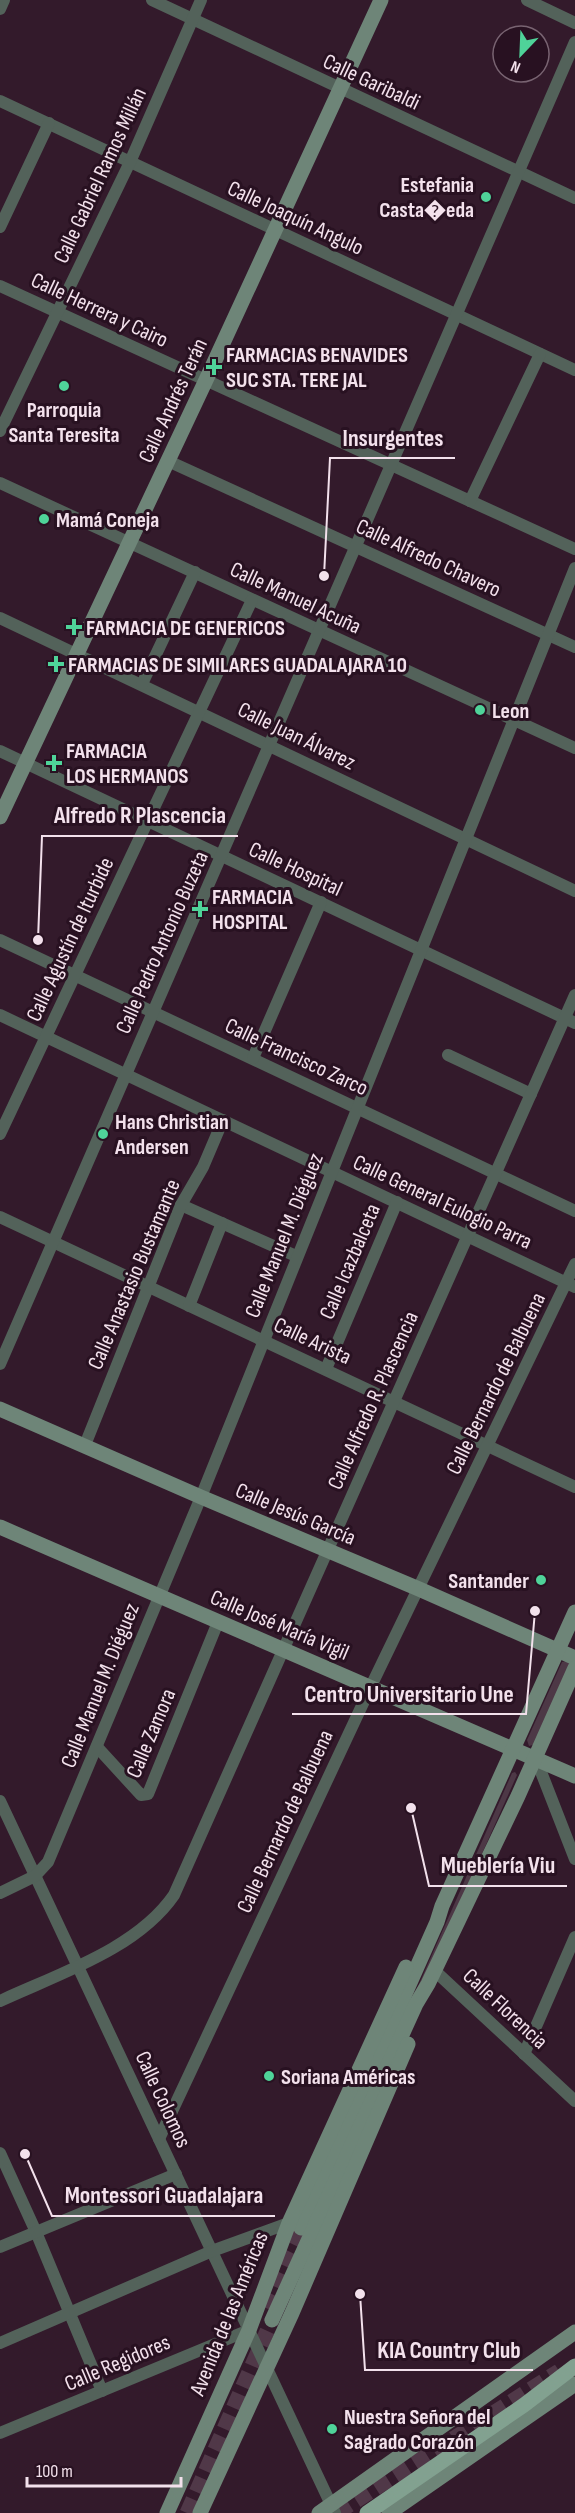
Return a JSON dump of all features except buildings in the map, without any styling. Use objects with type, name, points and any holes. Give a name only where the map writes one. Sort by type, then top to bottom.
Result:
[{"type":"main road","name":"Calle Andrés Terán","points":[[0,817],[276,231],[381,0]]},
{"type":"main road","name":"Calle Jesús García","points":[[0,1409],[575,1658]]},
{"type":"main road","name":"Calle José María Vigil","points":[[0,1527],[575,1776]]},
{"type":"main road","name":"Avenida de las Américas","points":[[167,2513],[429,1917],[442,1906],[575,1612]]},
{"type":"main road","name":"Avenida de las Américas","points":[[272,2320],[416,2004],[432,1978],[536,1759],[575,1668]]},
{"type":"main road","name":"Avenida de las Américas","points":[[200,2513],[292,2313],[392,2085],[432,1978]]},
{"type":"main road","points":[[328,2510],[575,2332]]},
{"type":"main road","points":[[367,2513],[575,2366]]},
{"type":"main road","points":[[389,2513],[575,2384]]},
{"type":"street","points":[[0,9],[4,0]]},
{"type":"street","name":"Calle Garibaldi","points":[[152,0],[340,90],[575,198]]},
{"type":"street","name":"Calle Gabriel Ramos Millán","points":[[0,431],[130,162],[201,0]]},
{"type":"street","points":[[527,0],[575,23]]},
{"type":"street","name":"Calle Pedro Antonio Buzeta","points":[[0,1364],[575,42]]},
{"type":"street","name":"Calle Joaquín Angulo","points":[[0,100],[575,370]]},
{"type":"street","points":[[0,227],[49,123]]},
{"type":"street","name":"Calle Herrera y Cairo","points":[[0,286],[575,549]]},
{"type":"street","points":[[470,501],[540,354]]},
{"type":"street","name":"Calle Alfredo Chavero","points":[[168,461],[575,647]]},
{"type":"street","name":"Calle Manuel Acuña","points":[[0,483],[575,748]]},
{"type":"street","name":"Calle Manuel M. Diéguez","points":[[0,1893],[35,1876],[48,1862],[98,1748],[575,568]]},
{"type":"street","points":[[142,684],[195,572]]},
{"type":"street","name":"Calle Agustín de Iturbide","points":[[0,1134],[252,600]]},
{"type":"street","name":"Calle Juan Álvarez","points":[[0,618],[575,891]]},
{"type":"street","name":"Calle Hospital","points":[[0,751],[570,1021]]},
{"type":"street","points":[[253,1058],[321,902]]},
{"type":"street","name":"Calle Francisco Zarco","points":[[0,940],[575,1211]]},
{"type":"street","name":"Calle Alfredo R. Plascencia","points":[[0,2001],[116,1947],[143,1929],[174,1895],[531,1094],[570,1021],[575,995]]},
{"type":"street","name":"Calle General Eulogio Parra","points":[[0,1015],[571,1285]]},
{"type":"street","points":[[448,1055],[531,1094]]},
{"type":"street","name":"Calle Anastasio Bustamante","points":[[85,1445],[181,1205],[203,1167],[223,1120]]},
{"type":"street","name":"Calle Icazbalceta","points":[[326,1369],[397,1203]]},
{"type":"street","points":[[181,1205],[296,1256]]},
{"type":"street","name":"Calle Arista","points":[[0,1217],[147,1288],[264,1339],[487,1447],[575,1486]]},
{"type":"street","points":[[189,1306],[222,1223]]},
{"type":"street","name":"Calle Bernardo de Balbuena","points":[[159,2139],[370,1688],[487,1447],[571,1285],[575,1264]]},
{"type":"street","name":"Calle Zamora","points":[[98,1748],[141,1796],[148,1794],[218,1622]]},
{"type":"street","points":[[536,1759],[575,1859]]},
{"type":"street","name":"Calle Colomos","points":[[0,1801],[266,2366],[328,2510]]},
{"type":"street","points":[[524,2054],[575,1937]]},
{"type":"street","name":"Calle Florencia","points":[[432,1978],[524,2054],[575,2101]]},
{"type":"street","points":[[0,2153],[36,2232],[102,2391]]},
{"type":"street","points":[[0,2247],[176,2174]]},
{"type":"street","points":[[0,2343],[212,2251],[295,2226]]},
{"type":"street","name":"Calle Regidores","points":[[0,2433],[249,2330]]},
{"type":"shaded area","points":[[567,1661],[571,1665],[536,1744],[529,1746],[527,1740],[562,1662]]},
{"type":"shaded area","points":[[515,1772],[517,1775],[420,1993],[416,1991],[512,1773]]},
{"type":"tunnel","points":[[264,2307],[301,2228]]},
{"type":"tunnel","points":[[187,2513],[272,2320]]},
{"type":"tunnel","points":[[337,2513],[559,2371]]},
{"type":"place","name":"Estefania Casta�eda","points":[[486,197]]},
{"type":"place","name":"FARMACIAS BENAVIDES SUC STA. TERE JAL","points":[[214,367]]},
{"type":"place","name":"Parroquia Santa Teresita","points":[[64,386]]},
{"type":"place","name":"Mamá Coneja","points":[[44,519]]},
{"type":"place","name":"Insurgentes","points":[[324,576]]},
{"type":"place","name":"FARMACIA DE GENERICOS","points":[[74,627]]},
{"type":"place","name":"FARMACIAS DE SIMILARES GUADALAJARA 10","points":[[56,664]]},
{"type":"place","name":"Leon","points":[[480,710]]},
{"type":"place","name":"FARMACIA LOS HERMANOS","points":[[54,763]]},
{"type":"place","name":"FARMACIA HOSPITAL","points":[[200,909]]},
{"type":"place","name":"Alfredo R Plascencia","points":[[38,940]]},
{"type":"place","name":"Hans Christian Andersen","points":[[103,1134]]},
{"type":"place","name":"Santander","points":[[541,1580]]},
{"type":"place","name":"Centro Universitario Une","points":[[535,1611]]},
{"type":"place","name":"Mueblería Viu","points":[[411,1808]]},
{"type":"place","name":"Soriana Américas","points":[[269,2076]]},
{"type":"place","name":"Montessori Guadalajara","points":[[25,2154]]},
{"type":"place","name":"KIA Country Club","points":[[360,2294]]},
{"type":"place","name":"Nuestra Señora del Sagrado Corazón","points":[[332,2429]]}]
